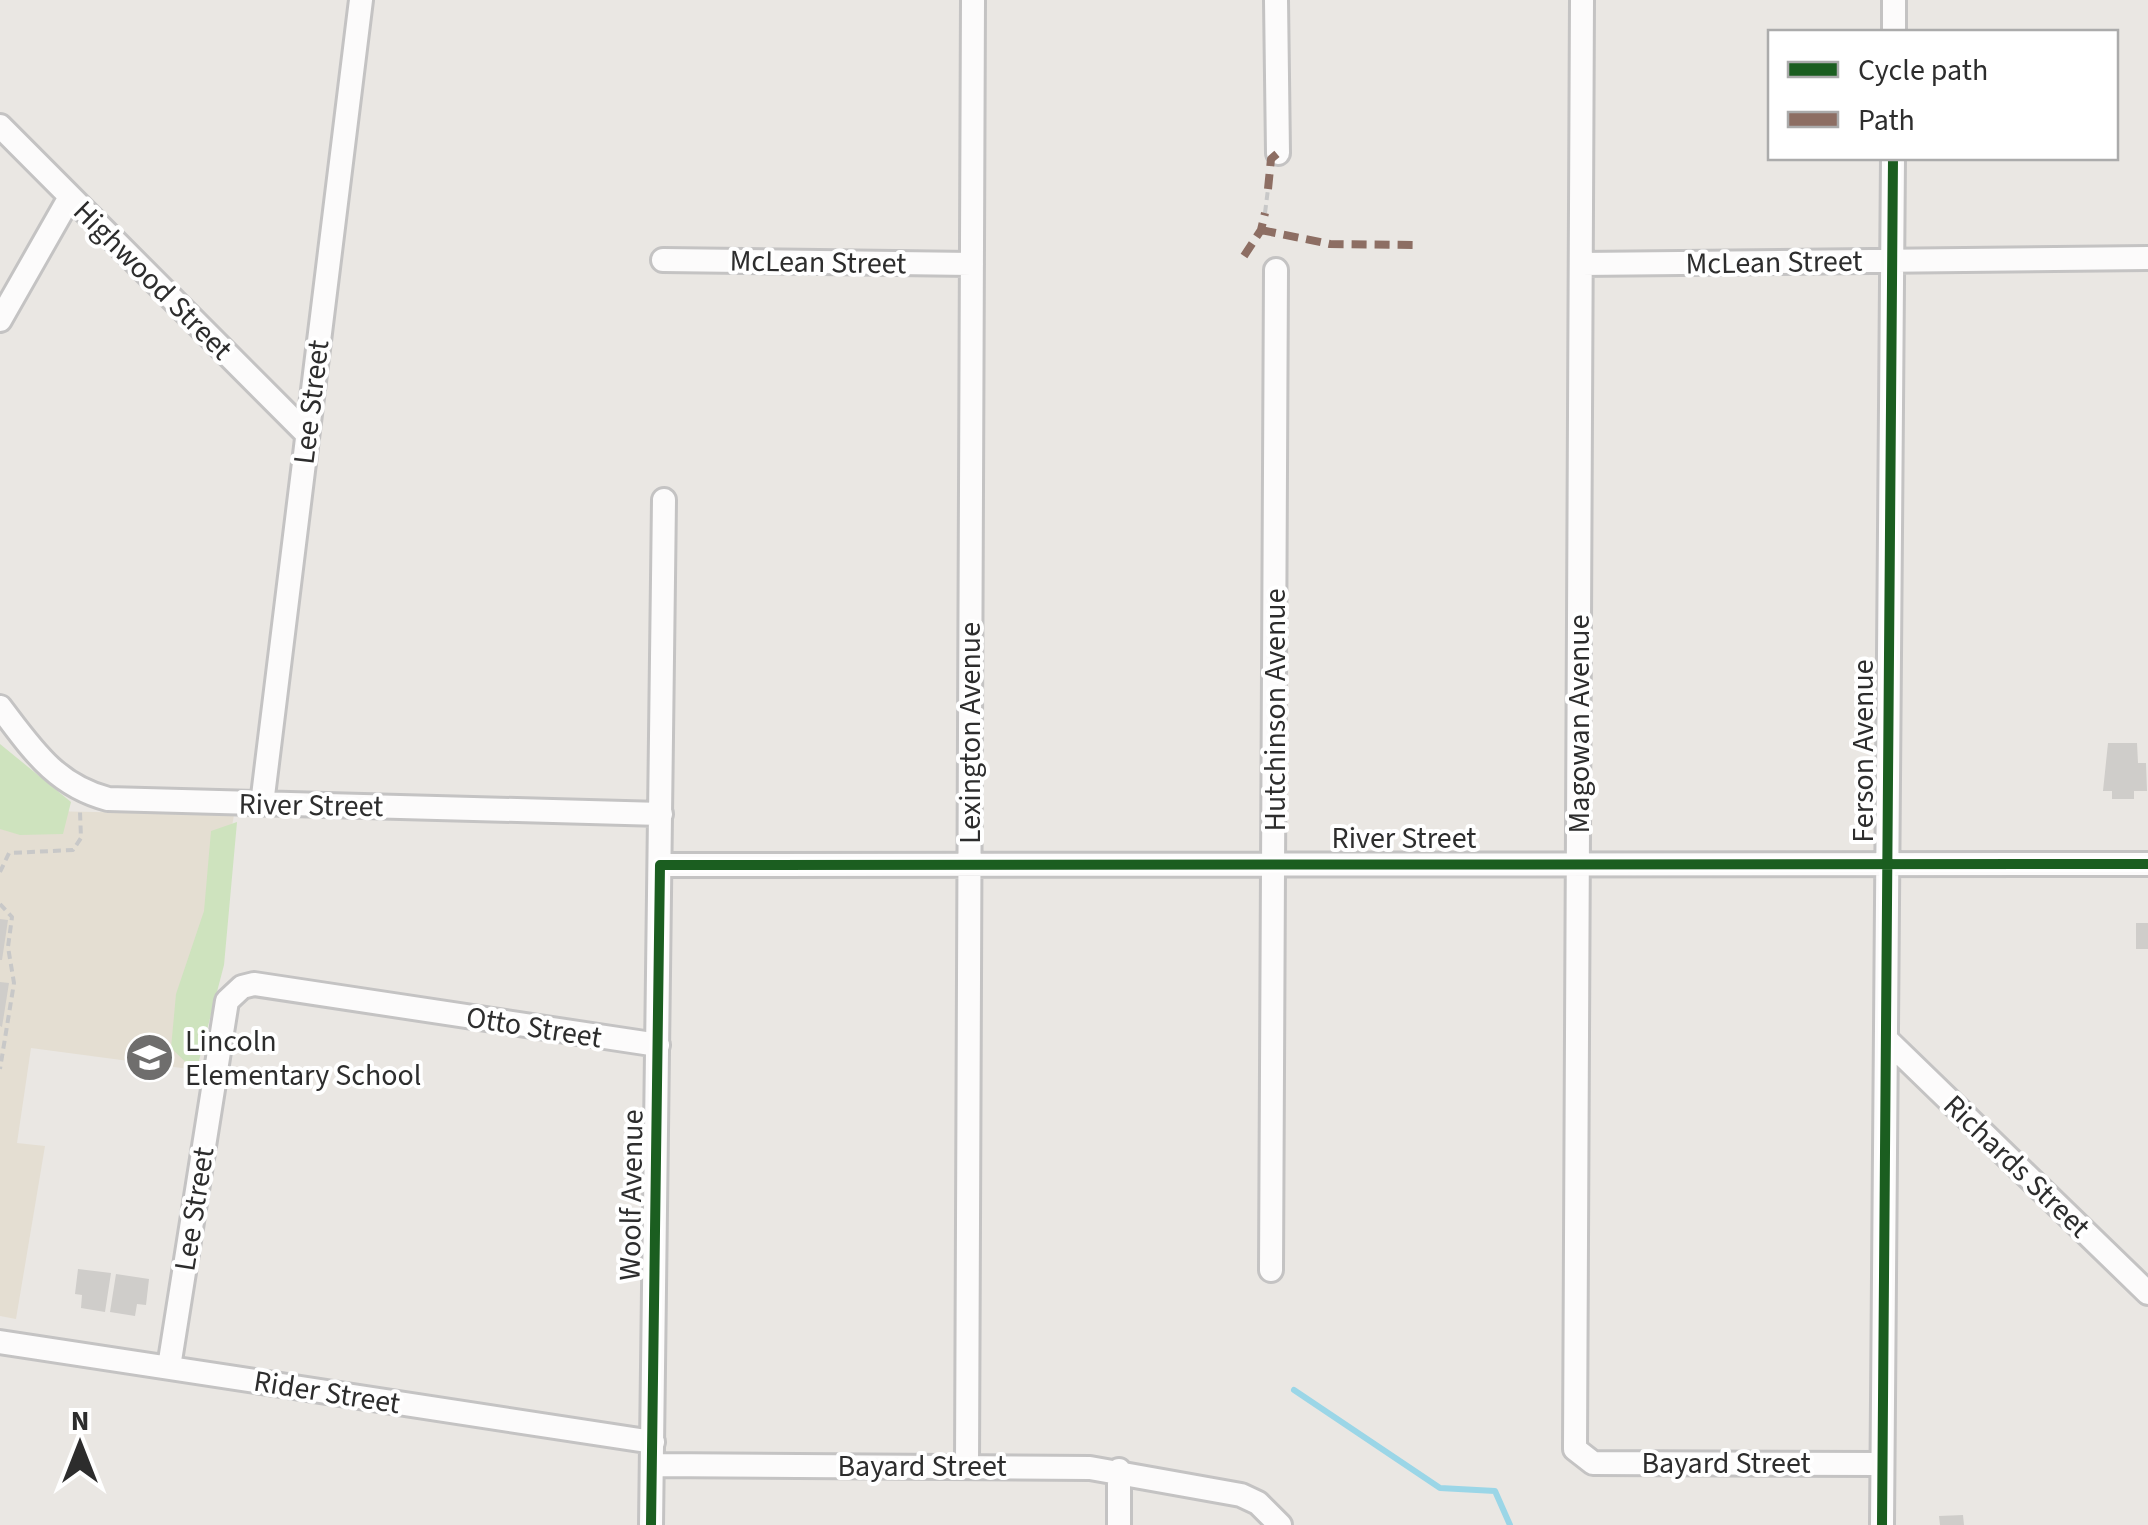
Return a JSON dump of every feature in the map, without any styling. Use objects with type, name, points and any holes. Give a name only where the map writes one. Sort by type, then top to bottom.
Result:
[{"type":"street","name":"Lee Street","points":[[262,804],[360,0]]},
{"type":"street","name":"Lexington Avenue","points":[[966,1466],[973,0]]},
{"type":"street","points":[[1276,0],[1278,154]]},
{"type":"street","name":"Magowan Avenue","points":[[1575,1448],[1582,0]]},
{"type":"street","points":[[1894,0],[1894,30]]},
{"type":"street","name":"Highwood Street","points":[[0,126],[308,434]]},
{"type":"street","name":"Ferson Avenue","points":[[1882,1525],[1893,160]]},
{"type":"street","points":[[0,320],[70,197]]},
{"type":"street","name":"McLean Street","points":[[1581,264],[2148,258]]},
{"type":"street","name":"McLean Street","points":[[663,260],[972,264]]},
{"type":"street","name":"Hutchinson Avenue","points":[[1271,1270],[1276,270]]},
{"type":"street","name":"Woolf Avenue","points":[[651,1525],[664,500]]},
{"type":"street","name":"River Street","points":[[0,707],[46,767],[85,793],[108,800],[661,814]]},
{"type":"street","name":"River Street","points":[[660,865],[2148,864]]},
{"type":"street","name":"Otto Street","points":[[233,992],[254,984],[658,1045]]},
{"type":"street","name":"Lee Street","points":[[169,1368],[227,1001],[233,992]]},
{"type":"street","name":"Richards Street","points":[[1886,1039],[2148,1293]]},
{"type":"street","name":"Rider Street","points":[[0,1342],[653,1454]]},
{"type":"street","name":"Bayard Street","points":[[1575,1448],[1593,1463],[1882,1464]]},
{"type":"street","name":"Bayard Street","points":[[653,1454],[1119,1470],[1241,1495],[1258,1503],[1280,1525]]},
{"type":"street","points":[[1119,1470],[1119,1525]]},
{"type":"path","points":[[1265,212],[1268,190]]},
{"type":"path","points":[[0,872],[9,853],[73,850],[81,838],[80,812]]},
{"type":"path","points":[[0,904],[12,917],[8,947],[14,982],[0,1069]]},
{"type":"shaded area","name":"Lincoln Elementary School","points":[[0,810],[234,815],[189,1069],[31,1048],[17,1143],[45,1146],[16,1319],[0,1316]]},
{"type":"green space","points":[[0,744],[71,802],[63,834],[20,835],[0,829]]},
{"type":"green space","points":[[237,822],[224,965],[196,1072],[171,1048],[176,994],[204,911],[211,831]]},
{"type":"building","points":[[2108,743],[2137,743],[2138,763],[2146,763],[2147,791],[2134,791],[2134,799],[2112,799],[2112,791],[2103,791]]},
{"type":"building","points":[[0,919],[8,920],[2,960],[0,960]]},
{"type":"building","points":[[2136,923],[2148,923],[2148,949],[2136,949]]},
{"type":"building","points":[[0,982],[9,983],[2,1027],[0,1026]]},
{"type":"building","points":[[78,1269],[111,1273],[105,1312],[81,1308],[82,1295],[75,1294]]},
{"type":"building","points":[[116,1274],[149,1279],[146,1305],[137,1304],[135,1316],[110,1312]]},
{"type":"building","points":[[1963,1515],[1964,1525],[1940,1525],[1939,1516]]},
{"type":"waterway","points":[[1294,1390],[1440,1488],[1495,1491],[1510,1525]]},
{"type":"marked path","points":[[1268,189],[1271,159],[1278,153]]},
{"type":"marked path","points":[[1244,256],[1261,230],[1265,213]]},
{"type":"marked path","points":[[1261,230],[1330,244],[1418,245]]},
{"type":"cycle path","points":[[1882,1525],[1893,160]]},
{"type":"cycle path","points":[[651,1525],[660,865],[2148,864]]},
{"type":"place","name":"Lincoln Elementary School","points":[[150,1058]]}]
